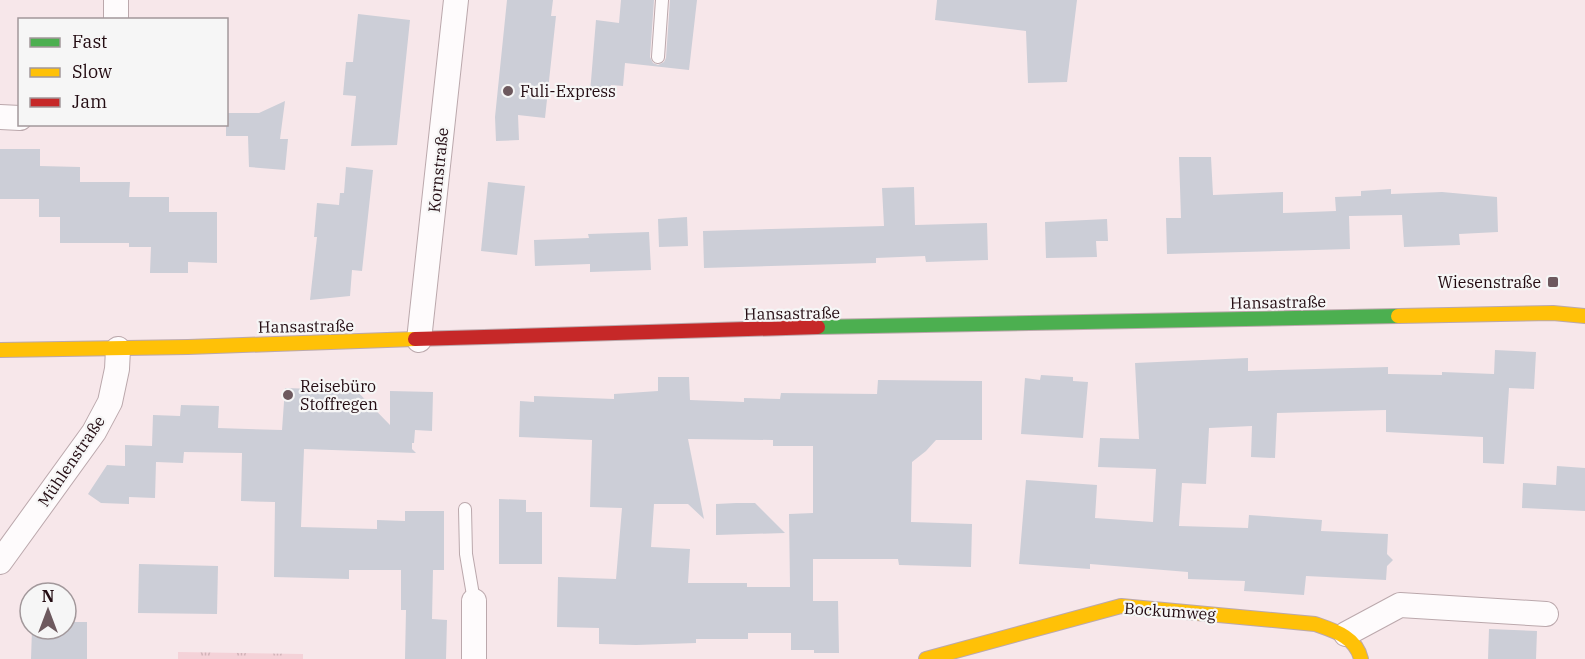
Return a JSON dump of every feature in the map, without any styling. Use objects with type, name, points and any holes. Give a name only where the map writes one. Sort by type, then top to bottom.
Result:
[{"type":"main road","name":"Hansastraße","points":[[0,350],[118,349],[500,336],[1136,321],[1553,314],[1585,316]]},
{"type":"main road","name":"Bockumweg","points":[[926,659],[988,640],[1121,606],[1315,624],[1346,634]]},
{"type":"main road","points":[[1346,634],[1361,654],[1361,659]]},
{"type":"street","points":[[116,0],[116,18]]},
{"type":"street","name":"Kornstraße","points":[[419,340],[456,0]]},
{"type":"street","points":[[0,117],[18,118]]},
{"type":"street","name":"Mühlenstraße","points":[[0,562],[94,432],[110,402],[117,369],[118,349]]},
{"type":"street","points":[[474,601],[474,659]]},
{"type":"street","points":[[1346,634],[1400,605],[1546,614]]},
{"type":"lane","points":[[658,57],[662,0]]},
{"type":"lane","points":[[465,509],[466,554],[474,601]]},
{"type":"green space","points":[[178,652],[303,654],[303,659],[178,659]]},
{"type":"building","points":[[507,0],[553,0],[551,16],[556,16],[545,118],[518,115],[519,140],[496,141],[495,117]]},
{"type":"building","points":[[621,0],[654,0],[650,57],[653,63],[658,65],[666,58],[670,0],[697,0],[689,70],[625,63],[623,86],[611,85],[610,94],[590,93],[596,20],[619,23]]},
{"type":"building","points":[[937,0],[1077,0],[1067,82],[1028,83],[1026,31],[935,20]]},
{"type":"building","points":[[358,14],[410,20],[397,145],[351,146],[356,96],[343,95],[346,62],[353,62]]},
{"type":"building","points":[[285,101],[280,139],[288,139],[285,170],[249,167],[248,136],[226,136],[228,113],[259,113]]},
{"type":"building","points":[[0,149],[40,149],[40,166],[80,167],[80,182],[130,182],[129,197],[169,197],[169,212],[217,212],[217,263],[188,262],[188,273],[150,273],[151,247],[129,247],[129,243],[60,243],[60,217],[39,217],[39,199],[0,199]]},
{"type":"building","points":[[1179,157],[1211,157],[1213,195],[1283,192],[1283,213],[1336,211],[1335,197],[1361,196],[1361,191],[1391,189],[1391,194],[1442,192],[1497,197],[1498,232],[1459,234],[1460,245],[1404,247],[1402,215],[1349,216],[1350,249],[1167,254],[1166,218],[1181,218]]},
{"type":"building","points":[[346,167],[373,170],[362,271],[352,270],[350,296],[310,300],[317,237],[314,237],[317,203],[339,205],[340,193],[344,193]]},
{"type":"building","points":[[488,182],[525,186],[517,255],[481,251]]},
{"type":"building","points":[[914,187],[915,225],[987,223],[988,260],[926,262],[925,256],[876,258],[876,263],[704,268],[703,231],[884,226],[882,188]]},
{"type":"building","points":[[687,217],[688,246],[659,247],[658,219]]},
{"type":"building","points":[[1107,219],[1108,241],[1096,241],[1097,257],[1046,258],[1045,222]]},
{"type":"building","points":[[649,232],[651,270],[590,272],[590,264],[535,266],[534,240],[589,238],[588,234]]},
{"type":"building","points":[[1495,350],[1536,352],[1534,389],[1509,388],[1504,464],[1483,463],[1483,437],[1386,432],[1386,410],[1277,413],[1275,458],[1251,457],[1252,426],[1209,428],[1206,484],[1182,483],[1179,526],[1248,528],[1249,515],[1322,520],[1321,531],[1388,534],[1387,554],[1393,560],[1387,566],[1386,580],[1306,576],[1304,595],[1244,591],[1245,581],[1188,579],[1188,572],[1090,564],[1090,569],[1019,564],[1026,480],[1097,485],[1095,518],[1153,522],[1156,469],[1098,467],[1100,438],[1139,439],[1135,363],[1248,358],[1248,371],[1388,367],[1388,374],[1442,375],[1442,372],[1494,374]]},
{"type":"building","points":[[1041,375],[1073,377],[1073,381],[1088,382],[1083,438],[1021,434],[1025,378],[1040,380]]},
{"type":"building","points":[[658,377],[689,377],[690,400],[744,402],[744,398],[780,399],[781,393],[877,394],[878,380],[982,381],[982,440],[936,440],[912,462],[911,522],[972,524],[971,567],[899,565],[898,559],[813,559],[813,601],[838,601],[839,653],[791,650],[791,633],[748,633],[748,639],[696,639],[696,643],[636,645],[599,644],[599,628],[557,627],[558,577],[616,579],[622,508],[590,507],[592,440],[519,437],[520,401],[534,402],[534,396],[614,399],[614,394],[658,391]],"holes":[[[688,439],[773,440],[773,446],[813,446],[813,513],[789,514],[790,587],[747,587],[747,583],[688,583],[690,549],[651,547],[654,504],[688,504],[704,519]]]},
{"type":"building","points":[[351,385],[390,425],[390,391],[433,392],[432,431],[415,430],[412,449],[416,453],[304,449],[301,527],[377,529],[377,520],[405,521],[405,511],[444,511],[444,570],[433,570],[432,619],[447,620],[446,659],[405,659],[406,610],[401,610],[401,570],[349,570],[349,579],[274,577],[275,502],[241,501],[242,453],[184,452],[183,463],[156,462],[155,498],[129,497],[129,504],[101,503],[88,494],[107,465],[125,466],[125,445],[152,446],[153,415],[180,416],[181,405],[219,406],[218,428],[282,430],[285,388],[347,390]]},
{"type":"building","points":[[1557,466],[1585,468],[1585,511],[1522,508],[1523,483],[1556,485]]},
{"type":"building","points":[[499,499],[526,500],[526,512],[542,512],[542,564],[499,564]]},
{"type":"building","points":[[755,503],[785,533],[716,535],[716,504]]},
{"type":"building","points":[[139,564],[218,566],[217,614],[138,613]]},
{"type":"building","points":[[78,622],[87,622],[87,659],[31,659],[32,641],[78,641]]},
{"type":"building","points":[[1489,629],[1537,631],[1536,659],[1488,659]]},
{"type":"traffic: fast","points":[[818,327],[1398,316]]},
{"type":"traffic: slow","points":[[1398,316],[1553,313],[1585,316]]},
{"type":"traffic: slow","points":[[0,350],[188,347],[415,339]]},
{"type":"traffic: slow","points":[[926,659],[1121,606],[1315,624],[1337,632],[1350,640],[1355,645],[1361,659]]},
{"type":"traffic: jam","points":[[415,339],[818,327]]},
{"type":"place","name":"Fuli-Express","points":[[508,91]]},
{"type":"place","name":"Wiesenstraße","points":[[1553,282]]},
{"type":"place","name":"Reisebüro Stoffregen","points":[[288,395]]}]
